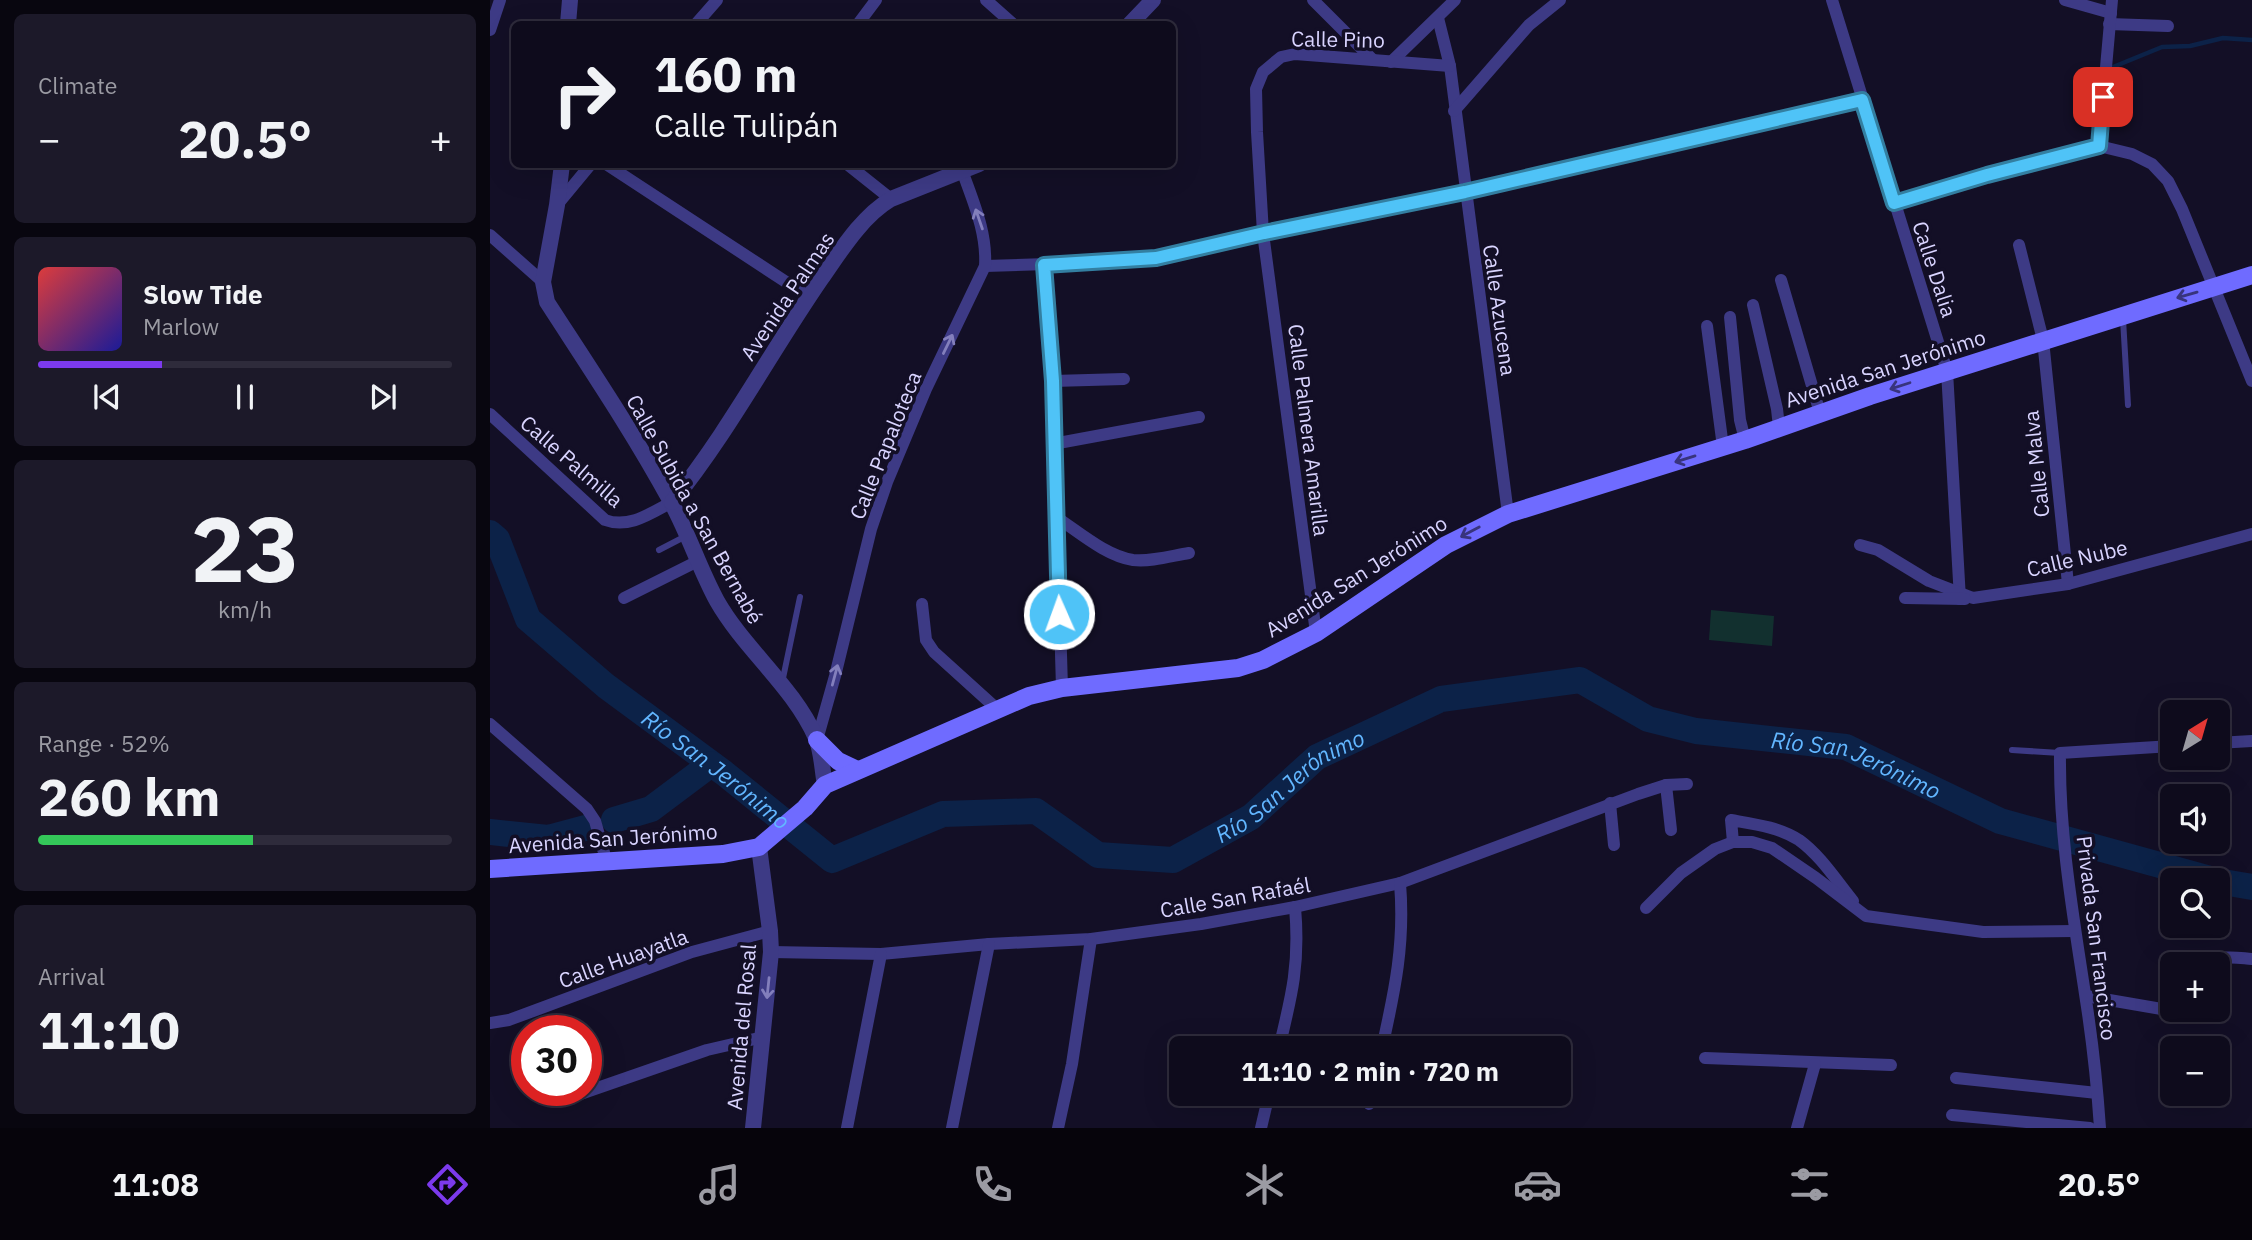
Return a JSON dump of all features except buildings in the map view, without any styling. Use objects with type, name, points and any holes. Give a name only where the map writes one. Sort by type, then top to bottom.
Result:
[{"type":"main road","name":"Avenida San Jerónimo","points":[[490,869],[723,854],[765,842],[805,808],[825,785],[1029,696],[1062,688],[1238,668],[1263,660],[1316,633],[1446,545],[1508,514],[1745,440],[2123,314],[2252,275]]},
{"type":"main road","points":[[817,740],[838,761],[857,770]]},
{"type":"street","points":[[490,30],[500,0]]},
{"type":"street","points":[[568,21],[570,0]]},
{"type":"street","points":[[699,21],[718,0]]},
{"type":"street","points":[[860,21],[876,0]]},
{"type":"street","points":[[986,0],[1010,21]]},
{"type":"street","points":[[1133,21],[1153,0]]},
{"type":"street","points":[[1313,0],[1373,60]]},
{"type":"street","points":[[1438,18],[1455,0]]},
{"type":"street","points":[[1454,111],[1530,25],[1560,0]]},
{"type":"street","name":"Calle Dalia","points":[[1832,0],[1947,371],[1964,597]]},
{"type":"street","points":[[2065,0],[2168,26]]},
{"type":"street","points":[[2099,146],[2111,12]]},
{"type":"street","name":"Calle Pino","points":[[1264,233],[1256,100],[1256,89],[1263,72],[1281,57],[1295,54],[1391,62],[1438,18]]},
{"type":"street","name":"Calle Azucena","points":[[1438,18],[1450,66],[1508,514]]},
{"type":"street","points":[[1391,62],[1450,66]]},
{"type":"street","points":[[985,266],[1156,258],[1465,192],[1862,100]]},
{"type":"street","points":[[1894,203],[2099,146],[2132,154],[2152,164],[2168,181],[2252,381]]},
{"type":"street","points":[[543,282],[562,168]]},
{"type":"street","points":[[557,205],[588,168]]},
{"type":"street","points":[[612,168],[809,297]]},
{"type":"street","points":[[852,168],[891,199]]},
{"type":"street","name":"Avenida Palmas","points":[[672,502],[701,464],[809,297],[855,234],[880,206],[891,199],[971,168]]},
{"type":"street","name":"Calle Papaloteca","points":[[817,740],[871,529],[887,482],[926,389],[985,266],[986,248],[982,228],[962,173]]},
{"type":"street","name":"Calle Palmera Amarilla","points":[[1264,233],[1316,633]]},
{"type":"street","points":[[490,235],[543,282]]},
{"type":"street","name":"Calle Malva","points":[[2019,246],[2043,340],[2068,583]]},
{"type":"street","points":[[1044,265],[1053,381],[1062,688]]},
{"type":"street","points":[[1781,280],[1820,413]]},
{"type":"street","name":"Calle Subida a San Bernabé","points":[[543,282],[547,302],[672,502],[717,601],[738,634],[794,700],[817,740],[825,785]]},
{"type":"street","points":[[1753,305],[1779,427]]},
{"type":"street","points":[[1730,317],[1745,440]]},
{"type":"street","points":[[1707,326],[1723,447]]},
{"type":"street","points":[[1053,381],[1124,379]]},
{"type":"street","name":"Calle Palmilla","points":[[490,414],[605,520],[615,524],[630,522],[672,502]]},
{"type":"street","points":[[1053,444],[1199,417]]},
{"type":"street","points":[[1056,517],[1100,545],[1132,560],[1189,553]]},
{"type":"street","name":"Calle Nube","points":[[1905,598],[1964,597],[2068,583],[2252,534]]},
{"type":"street","points":[[1860,545],[1889,556],[1913,572],[1964,597]]},
{"type":"street","points":[[624,598],[698,561]]},
{"type":"street","points":[[922,604],[923,629],[934,652],[998,709]]},
{"type":"street","points":[[490,724],[587,809],[595,821],[607,863]]},
{"type":"street","points":[[2230,742],[2252,741]]},
{"type":"street","points":[[2060,753],[2160,747]]},
{"type":"street","name":"Privada San Francisco","points":[[2060,753],[2059,792],[2067,877],[2086,996],[2100,1128]]},
{"type":"street","name":"Calle San Rafaél","points":[[771,952],[881,954],[989,944],[1091,939],[1201,924],[1296,907],[1399,883],[1610,803],[1665,785],[1687,784]]},
{"type":"street","points":[[1665,785],[1671,831]]},
{"type":"street","points":[[1610,803],[1614,845]]},
{"type":"street","points":[[1734,842],[1731,820],[1770,827],[1797,839],[1811,850],[1866,916]]},
{"type":"street","name":"Avenida del Rosal","points":[[753,1128],[771,952],[765,842]]},
{"type":"street","points":[[1646,908],[1681,873],[1716,849],[1734,842],[1752,842],[1772,848],[1866,916],[1983,932],[2074,932]]},
{"type":"street","points":[[1385,1036],[1395,991],[1402,937],[1399,883]]},
{"type":"street","points":[[1282,1036],[1297,961],[1296,907]]},
{"type":"street","name":"Calle Huayatla","points":[[490,1023],[509,1020],[712,945],[770,930]]},
{"type":"street","points":[[1058,1128],[1072,1064],[1091,939]]},
{"type":"street","points":[[953,1128],[989,944]]},
{"type":"street","points":[[847,1128],[881,954]]},
{"type":"street","points":[[2230,957],[2252,959]]},
{"type":"street","points":[[2086,996],[2160,1009]]},
{"type":"street","points":[[602,1086],[707,1050],[763,1037]]},
{"type":"street","points":[[1705,1058],[1891,1065]]},
{"type":"street","points":[[1797,1128],[1815,1063]]},
{"type":"street","points":[[1956,1078],[2097,1093]]},
{"type":"street","points":[[1261,1128],[1266,1106]]},
{"type":"street","points":[[1952,1115],[2090,1128]]},
{"type":"lane","points":[[2123,314],[2129,405]]},
{"type":"lane","points":[[659,550],[686,536]]},
{"type":"lane","points":[[782,685],[800,597]]},
{"type":"lane","points":[[2011,750],[2060,753]]},
{"type":"green space","points":[[1711,610],[1774,616],[1772,646],[1709,640]]},
{"type":"waterway","points":[[2113,67],[2162,47],[2190,46],[2223,38],[2252,40]]},
{"type":"waterway","name":"Río San Jerónimo","points":[[490,533],[497,539],[528,619],[606,686],[724,773],[832,860],[943,814],[1036,811],[1098,855],[1173,860],[1251,817],[1317,757],[1441,699],[1580,680],[1648,719],[1696,731],[1846,747],[2000,821],[2170,868]]},
{"type":"waterway","points":[[614,820],[651,809],[711,764]]},
{"type":"waterway","points":[[490,832],[548,838],[589,827]]},
{"type":"waterway","name":"Río San Jerónimo","points":[[2230,883],[2252,887]]},
{"type":"route","points":[[1059,614],[1053,381],[1044,265],[1156,258],[1465,192],[1862,100],[1894,203],[2099,146],[2103,97]]}]
